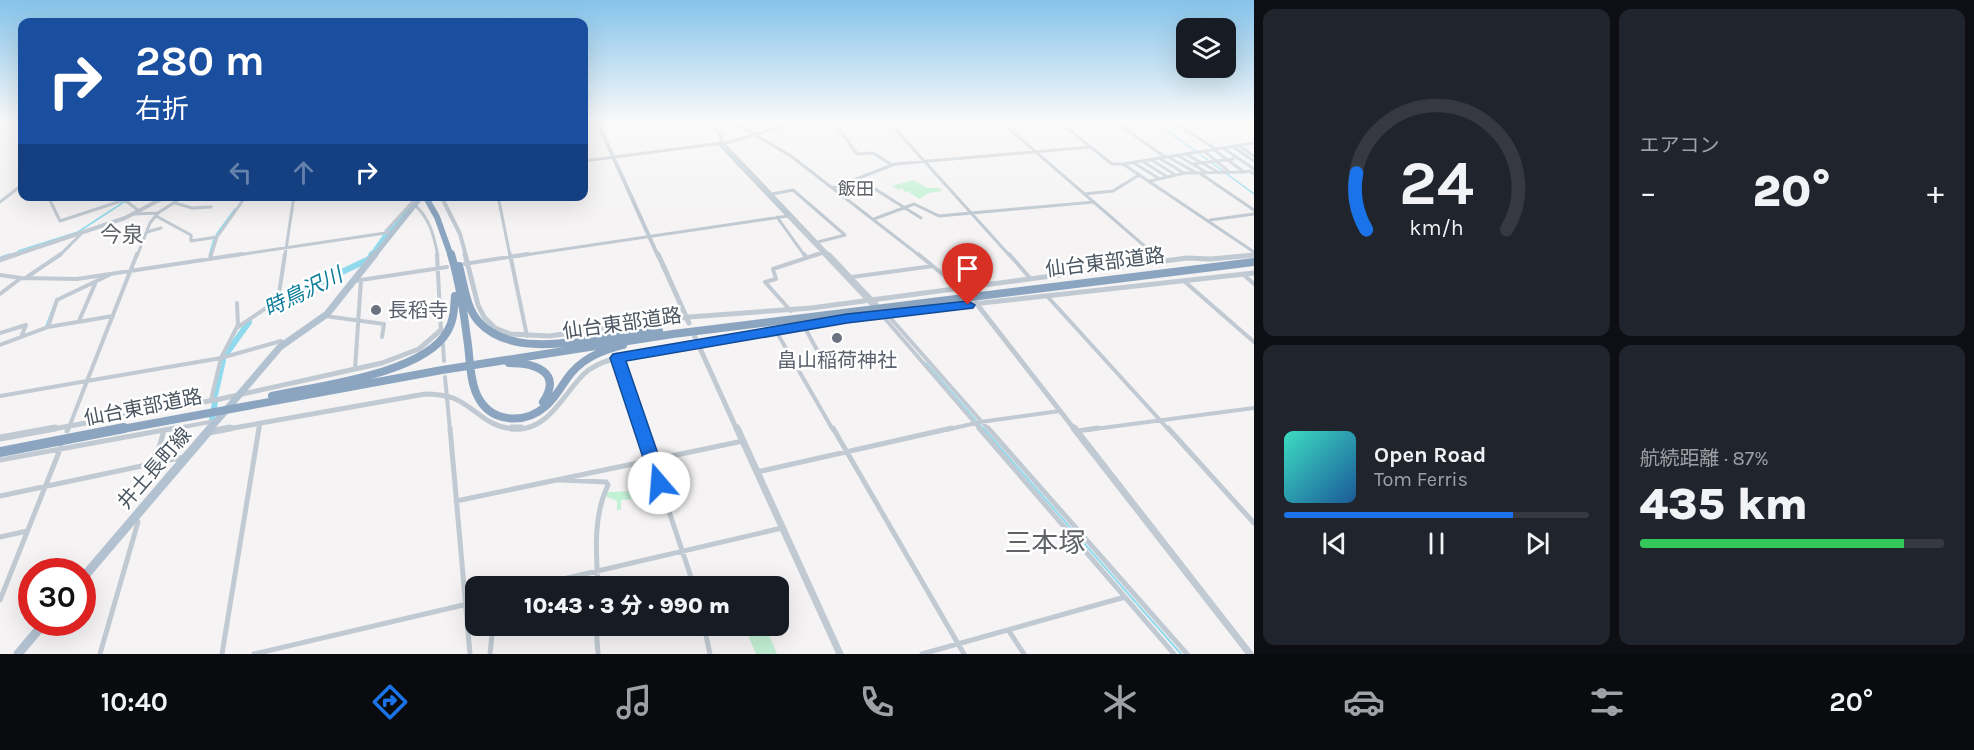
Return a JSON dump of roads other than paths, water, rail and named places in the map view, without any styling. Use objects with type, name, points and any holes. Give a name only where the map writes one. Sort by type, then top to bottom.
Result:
[{"type":"highway","points":[[424,201],[449,231],[464,264],[470,306],[477,320],[489,332],[508,340],[529,344],[549,344],[659,331]]},
{"type":"highway","points":[[424,201],[441,222],[449,247],[457,281],[474,390],[484,408],[500,417],[520,418],[540,411],[551,402],[575,368],[602,351],[722,327]]},
{"type":"highway","points":[[269,397],[398,367],[422,356],[436,346],[449,331],[455,310],[449,247]]},
{"type":"highway","name":"仙台東部道路","points":[[485,362],[659,331],[880,309],[1202,267],[1254,257]]},
{"type":"highway","points":[[458,367],[485,362],[516,362],[537,366],[550,380],[551,389],[548,397],[537,408],[515,414],[499,412],[483,399],[474,362],[464,264]]},
{"type":"highway","name":"仙台東部道路","points":[[485,362],[766,320]]},
{"type":"highway","name":"仙台東部道路","points":[[239,401],[458,367]]},
{"type":"highway","name":"仙台東部道路","points":[[0,452],[239,401],[458,367]]},
{"type":"highway","name":"仙台東部道路","points":[[0,446],[211,407]]},
{"type":"main road","name":"井土長町線","points":[[96,563],[218,420],[239,401],[285,343],[325,316],[357,281],[389,231],[418,201]]},
{"type":"main road","points":[[18,654],[33,636]]},
{"type":"street","points":[[610,152],[689,324]]},
{"type":"street","points":[[588,161],[660,152]]},
{"type":"street","points":[[730,152],[880,309],[1174,654]]},
{"type":"street","points":[[730,152],[823,253],[880,309]]},
{"type":"street","points":[[784,152],[874,219],[960,289]]},
{"type":"street","points":[[855,152],[857,154],[873,153],[892,165]]},
{"type":"street","points":[[916,152],[1035,283]]},
{"type":"street","points":[[1036,152],[1167,266]]},
{"type":"street","points":[[833,188],[892,165],[1041,152]]},
{"type":"street","points":[[1097,152],[1112,164],[1196,152]]},
{"type":"street","points":[[1159,152],[1198,173],[1254,212]]},
{"type":"street","points":[[1201,152],[1229,172]]},
{"type":"street","points":[[1217,152],[1244,172]]},
{"type":"street","points":[[1228,152],[1253,171]]},
{"type":"street","points":[[1185,153],[1222,173]]},
{"type":"street","points":[[1176,155],[1208,173]]},
{"type":"street","points":[[1159,158],[1185,173]]},
{"type":"street","points":[[1150,159],[1175,174]]},
{"type":"street","points":[[1191,164],[1208,160],[1233,159]]},
{"type":"street","points":[[1141,161],[1167,176]]},
{"type":"street","points":[[1133,162],[1158,178]]},
{"type":"street","points":[[1123,164],[1209,220],[1254,257]]},
{"type":"street","points":[[1149,181],[1185,173],[1253,171]]},
{"type":"street","points":[[1084,194],[1113,191],[1139,175]]},
{"type":"street","points":[[858,178],[921,218]]},
{"type":"street","points":[[0,202],[18,188]]},
{"type":"street","points":[[772,195],[793,190],[845,236],[818,242]]},
{"type":"street","points":[[50,201],[60,220],[121,201]]},
{"type":"street","points":[[125,201],[139,212]]},
{"type":"street","points":[[0,260],[139,212],[158,201]]},
{"type":"street","points":[[68,428],[150,223],[157,215],[178,201]]},
{"type":"street","points":[[210,259],[216,237],[242,201]]},
{"type":"street","points":[[211,407],[221,358],[238,327],[278,300],[293,201]]},
{"type":"street","points":[[0,438],[211,407],[408,355],[427,344],[441,332],[442,324],[433,233],[421,208],[421,201]]},
{"type":"street","points":[[444,201],[457,227],[464,264],[484,317],[502,331],[527,336],[549,336],[734,312],[880,309],[1047,296],[1183,280],[1250,275],[1254,284]]},
{"type":"street","points":[[499,201],[527,336]]},
{"type":"street","points":[[874,219],[917,205],[939,216],[1094,202]]},
{"type":"street","points":[[175,203],[192,208],[211,207]]},
{"type":"street","points":[[1209,220],[1254,212]]},
{"type":"street","points":[[133,214],[157,215],[191,235],[191,241],[216,237]]},
{"type":"street","points":[[464,264],[788,216]]},
{"type":"street","points":[[777,217],[807,258]]},
{"type":"street","points":[[147,232],[161,228]]},
{"type":"street","points":[[27,278],[60,255],[83,231]]},
{"type":"street","points":[[0,274],[21,278],[77,279],[389,231]]},
{"type":"street","points":[[823,253],[773,269],[776,279],[765,282],[792,310],[824,363]]},
{"type":"street","points":[[208,433],[424,394],[447,395],[460,400],[484,419],[498,426],[526,427],[540,422],[556,410],[584,374],[597,365],[618,358],[803,326],[960,289],[1162,261],[1254,257]]},
{"type":"street","points":[[851,277],[933,266]]},
{"type":"street","points":[[355,369],[358,322],[357,281],[447,267]]},
{"type":"street","points":[[48,327],[57,300],[112,274]]},
{"type":"street","points":[[1177,275],[1254,342]]},
{"type":"street","points":[[0,294],[21,278]]},
{"type":"street","points":[[79,322],[95,283]]},
{"type":"street","points":[[1042,291],[1254,523]]},
{"type":"street","points":[[974,301],[1250,654]]},
{"type":"street","points":[[237,303],[238,327]]},
{"type":"street","points":[[0,345],[48,327],[113,316]]},
{"type":"street","points":[[325,316],[384,324],[382,337]]},
{"type":"street","points":[[0,333],[26,326],[21,337]]},
{"type":"street","points":[[776,331],[964,654]]},
{"type":"street","points":[[694,335],[840,654]]},
{"type":"street","points":[[0,396],[221,358],[281,341],[285,343]]},
{"type":"street","points":[[443,345],[444,361]]},
{"type":"street","points":[[618,358],[691,576]]},
{"type":"street","points":[[254,654],[465,604],[445,377]]},
{"type":"street","points":[[1076,431],[1254,408]]},
{"type":"street","points":[[757,472],[978,422],[1060,411]]},
{"type":"street","points":[[0,460],[61,446],[218,420]]},
{"type":"street","points":[[978,422],[1186,654]]},
{"type":"street","points":[[222,654],[260,424]]},
{"type":"street","points":[[155,463],[164,430]]},
{"type":"street","points":[[456,501],[742,441]]},
{"type":"street","points":[[0,600],[61,446]]},
{"type":"street","points":[[0,496],[188,456]]},
{"type":"street","points":[[559,480],[561,482],[606,482],[608,485],[602,495],[599,520],[597,576]]},
{"type":"street","points":[[100,654],[138,522],[135,518]]},
{"type":"street","points":[[582,576],[782,528]]},
{"type":"street","points":[[0,537],[27,531]]},
{"type":"street","points":[[922,654],[1125,597]]},
{"type":"street","points":[[1009,631],[1024,654]]},
{"type":"street","points":[[468,636],[470,654]]},
{"type":"street","points":[[490,654],[492,636]]},
{"type":"street","points":[[597,636],[598,654]]},
{"type":"street","points":[[706,636],[711,654]]},
{"type":"waterway","points":[[729,152],[789,215]]},
{"type":"waterway","points":[[1196,152],[1208,160]]},
{"type":"waterway","points":[[1212,163],[1254,194]]},
{"type":"waterway","points":[[18,251],[78,232],[124,202]]},
{"type":"waterway","name":"時鳥沢川","points":[[390,230],[412,204]]},
{"type":"waterway","points":[[216,235],[235,209]]},
{"type":"waterway","name":"時鳥沢川","points":[[371,256],[387,233]]},
{"type":"waterway","points":[[210,253],[214,239]]},
{"type":"waterway","points":[[1,257],[10,254]]},
{"type":"waterway","name":"時鳥沢川","points":[[271,306],[369,259],[372,254]]},
{"type":"waterway","points":[[46,326],[56,300]]},
{"type":"waterway","name":"時鳥沢川","points":[[224,357],[249,322]]},
{"type":"waterway","name":"時鳥沢川","points":[[215,395],[223,360]]},
{"type":"waterway","points":[[926,363],[976,420]]},
{"type":"waterway","name":"時鳥沢川","points":[[212,419],[215,402]]},
{"type":"waterway","points":[[979,424],[984,430]]},
{"type":"waterway","points":[[983,428],[1181,654]]},
{"type":"place","name":"長稻寺","points":[[376,310]]},
{"type":"place","name":"畠山稲荷神社","points":[[837,338]]},
{"type":"district","name":"飯田","points":[[856,189]]},
{"type":"district","name":"今泉","points":[[122,234]]},
{"type":"district","name":"三本塚","points":[[1045,543]]}]
